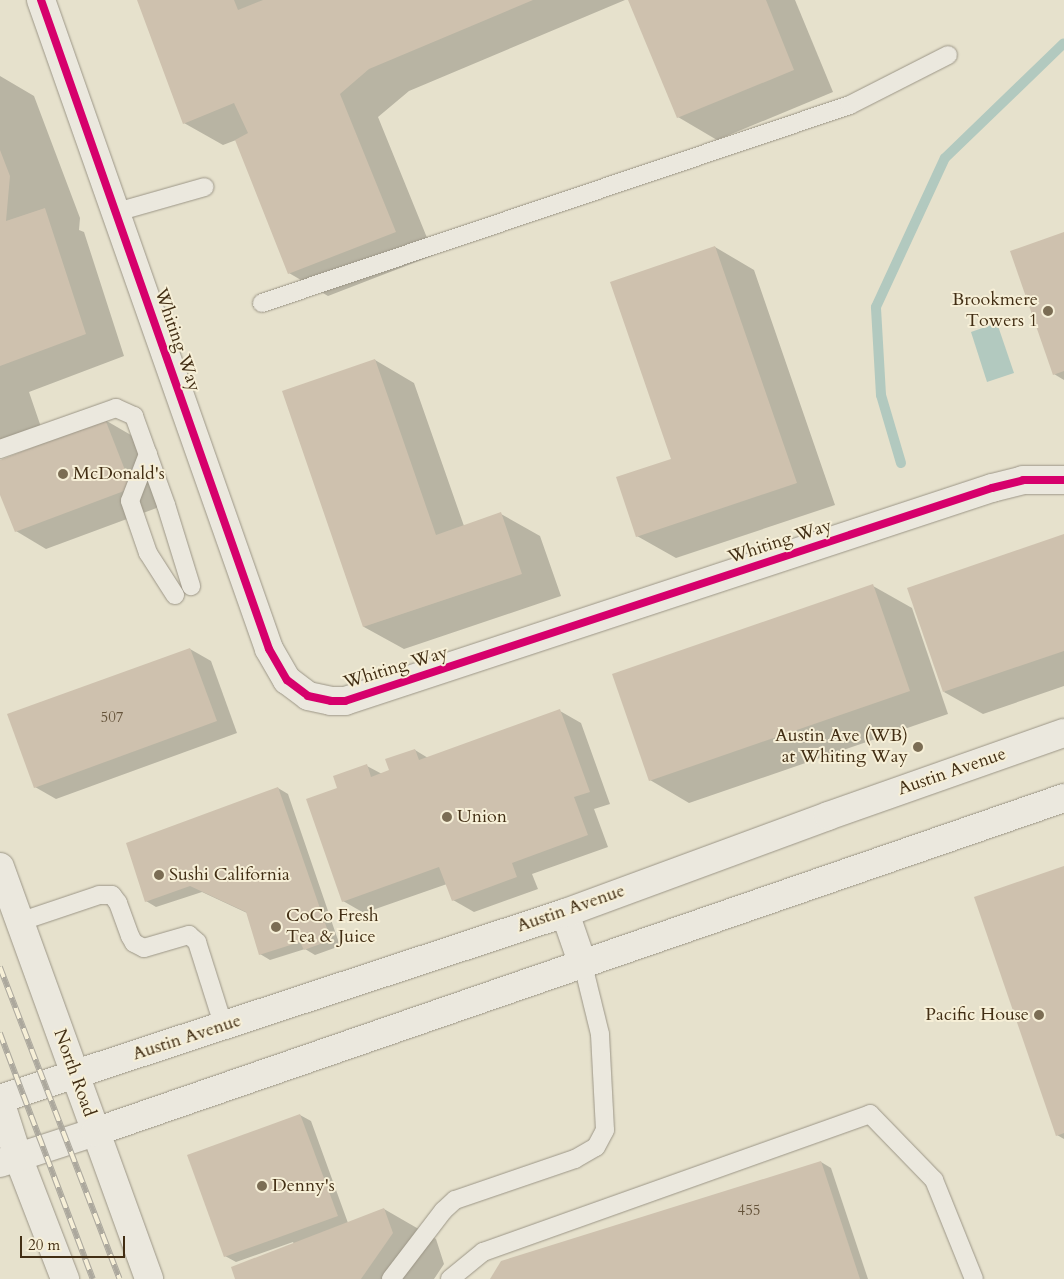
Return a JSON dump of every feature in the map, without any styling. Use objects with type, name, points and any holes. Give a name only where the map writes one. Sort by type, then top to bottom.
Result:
[{"type":"main road","name":"Whiting Way","points":[[41,0],[269,649],[287,680],[298,690],[318,699],[345,701],[992,488],[1023,480],[1064,480]]},
{"type":"main road","name":"Austin Avenue","points":[[0,1100],[565,913],[1064,733]]},
{"type":"main road","points":[[9,1160],[583,965],[1064,798]]},
{"type":"main road","name":"North Road","points":[[0,867],[149,1279]]},
{"type":"main road","points":[[565,913],[583,965]]},
{"type":"main road","points":[[0,1100],[9,1160],[65,1279]]},
{"type":"lane","points":[[262,303],[850,105],[948,55]]},
{"type":"lane","points":[[117,212],[205,187]]},
{"type":"lane","points":[[0,449],[116,408],[134,416],[191,586]]},
{"type":"lane","points":[[148,454],[130,501],[148,552],[175,595]]},
{"type":"lane","points":[[19,922],[99,895],[112,895],[118,903],[130,936],[144,948],[189,935],[197,942],[224,1027]]},
{"type":"lane","points":[[391,1279],[443,1211],[455,1200],[575,1159],[596,1147],[605,1130],[600,1034],[583,965]]},
{"type":"lane","points":[[450,1279],[483,1252],[870,1114],[934,1180],[974,1279]]},
{"type":"shaded area","points":[[997,323],[1014,373],[987,382],[971,332]]},
{"type":"building","points":[[137,0],[234,0],[238,10],[263,0],[533,0],[369,69],[340,94],[396,232],[288,274],[235,140],[248,133],[234,103],[183,124]]},
{"type":"building","points":[[628,0],[766,0],[794,70],[677,118]]},
{"type":"building","points":[[0,150],[10,176],[6,221],[45,208],[86,334],[0,366]]},
{"type":"building","name":"Brookmere Towers 1","points":[[1064,232],[1064,371],[1053,375],[1010,251]]},
{"type":"building","points":[[715,246],[797,483],[636,537],[616,477],[671,459],[610,282]]},
{"type":"building","points":[[375,359],[436,535],[501,512],[522,574],[363,627],[282,391]]},
{"type":"building","name":"McDonald's","points":[[105,419],[132,488],[15,532],[0,495],[0,460]]},
{"type":"building","points":[[1064,534],[1064,651],[943,692],[907,588]]},
{"type":"building","points":[[873,584],[910,691],[649,781],[612,674]]},
{"type":"building","points":[[190,648],[217,721],[34,788],[7,714]]},
{"type":"building","name":"Union","points":[[560,709],[590,792],[574,797],[588,835],[512,863],[517,877],[452,901],[439,867],[342,902],[306,799],[337,788],[333,776],[367,764],[371,777],[389,770],[385,759],[415,749],[419,760]]},
{"type":"building","points":[[278,787],[331,940],[304,950],[300,942],[259,955],[246,912],[190,886],[145,902],[126,843]]},
{"type":"building","name":"Pacific House","points":[[1064,866],[1064,1133],[1056,1136],[974,897]]},
{"type":"building","name":"Denny's","points":[[300,1114],[338,1216],[224,1257],[187,1155]]},
{"type":"building","points":[[821,1161],[860,1279],[490,1279],[501,1261]]},
{"type":"building","points":[[384,1208],[393,1233],[361,1279],[235,1279],[231,1267]]},
{"type":"waterway","points":[[901,463],[881,395],[876,307],[945,158],[1064,43]]},
{"type":"railway","points":[[0,967],[120,1279]]},
{"type":"railway","points":[[0,1033],[93,1279]]},
{"type":"cycle path","points":[[41,0],[269,649],[287,680],[308,696],[331,701],[345,701],[992,488],[1023,480],[1064,480]]},
{"type":"place","name":"Brookmere Towers 1","points":[[1048,311]]},
{"type":"place","name":"McDonald's","points":[[63,474]]},
{"type":"place","name":"Austin Ave (WB) at Whiting Way","points":[[918,747]]},
{"type":"place","name":"Union","points":[[447,817]]},
{"type":"place","name":"Sushi California","points":[[159,875]]},
{"type":"place","name":"CoCo Fresh Tea & Juice","points":[[276,927]]},
{"type":"place","name":"Pacific House","points":[[1039,1015]]},
{"type":"place","name":"Denny's","points":[[262,1186]]}]
